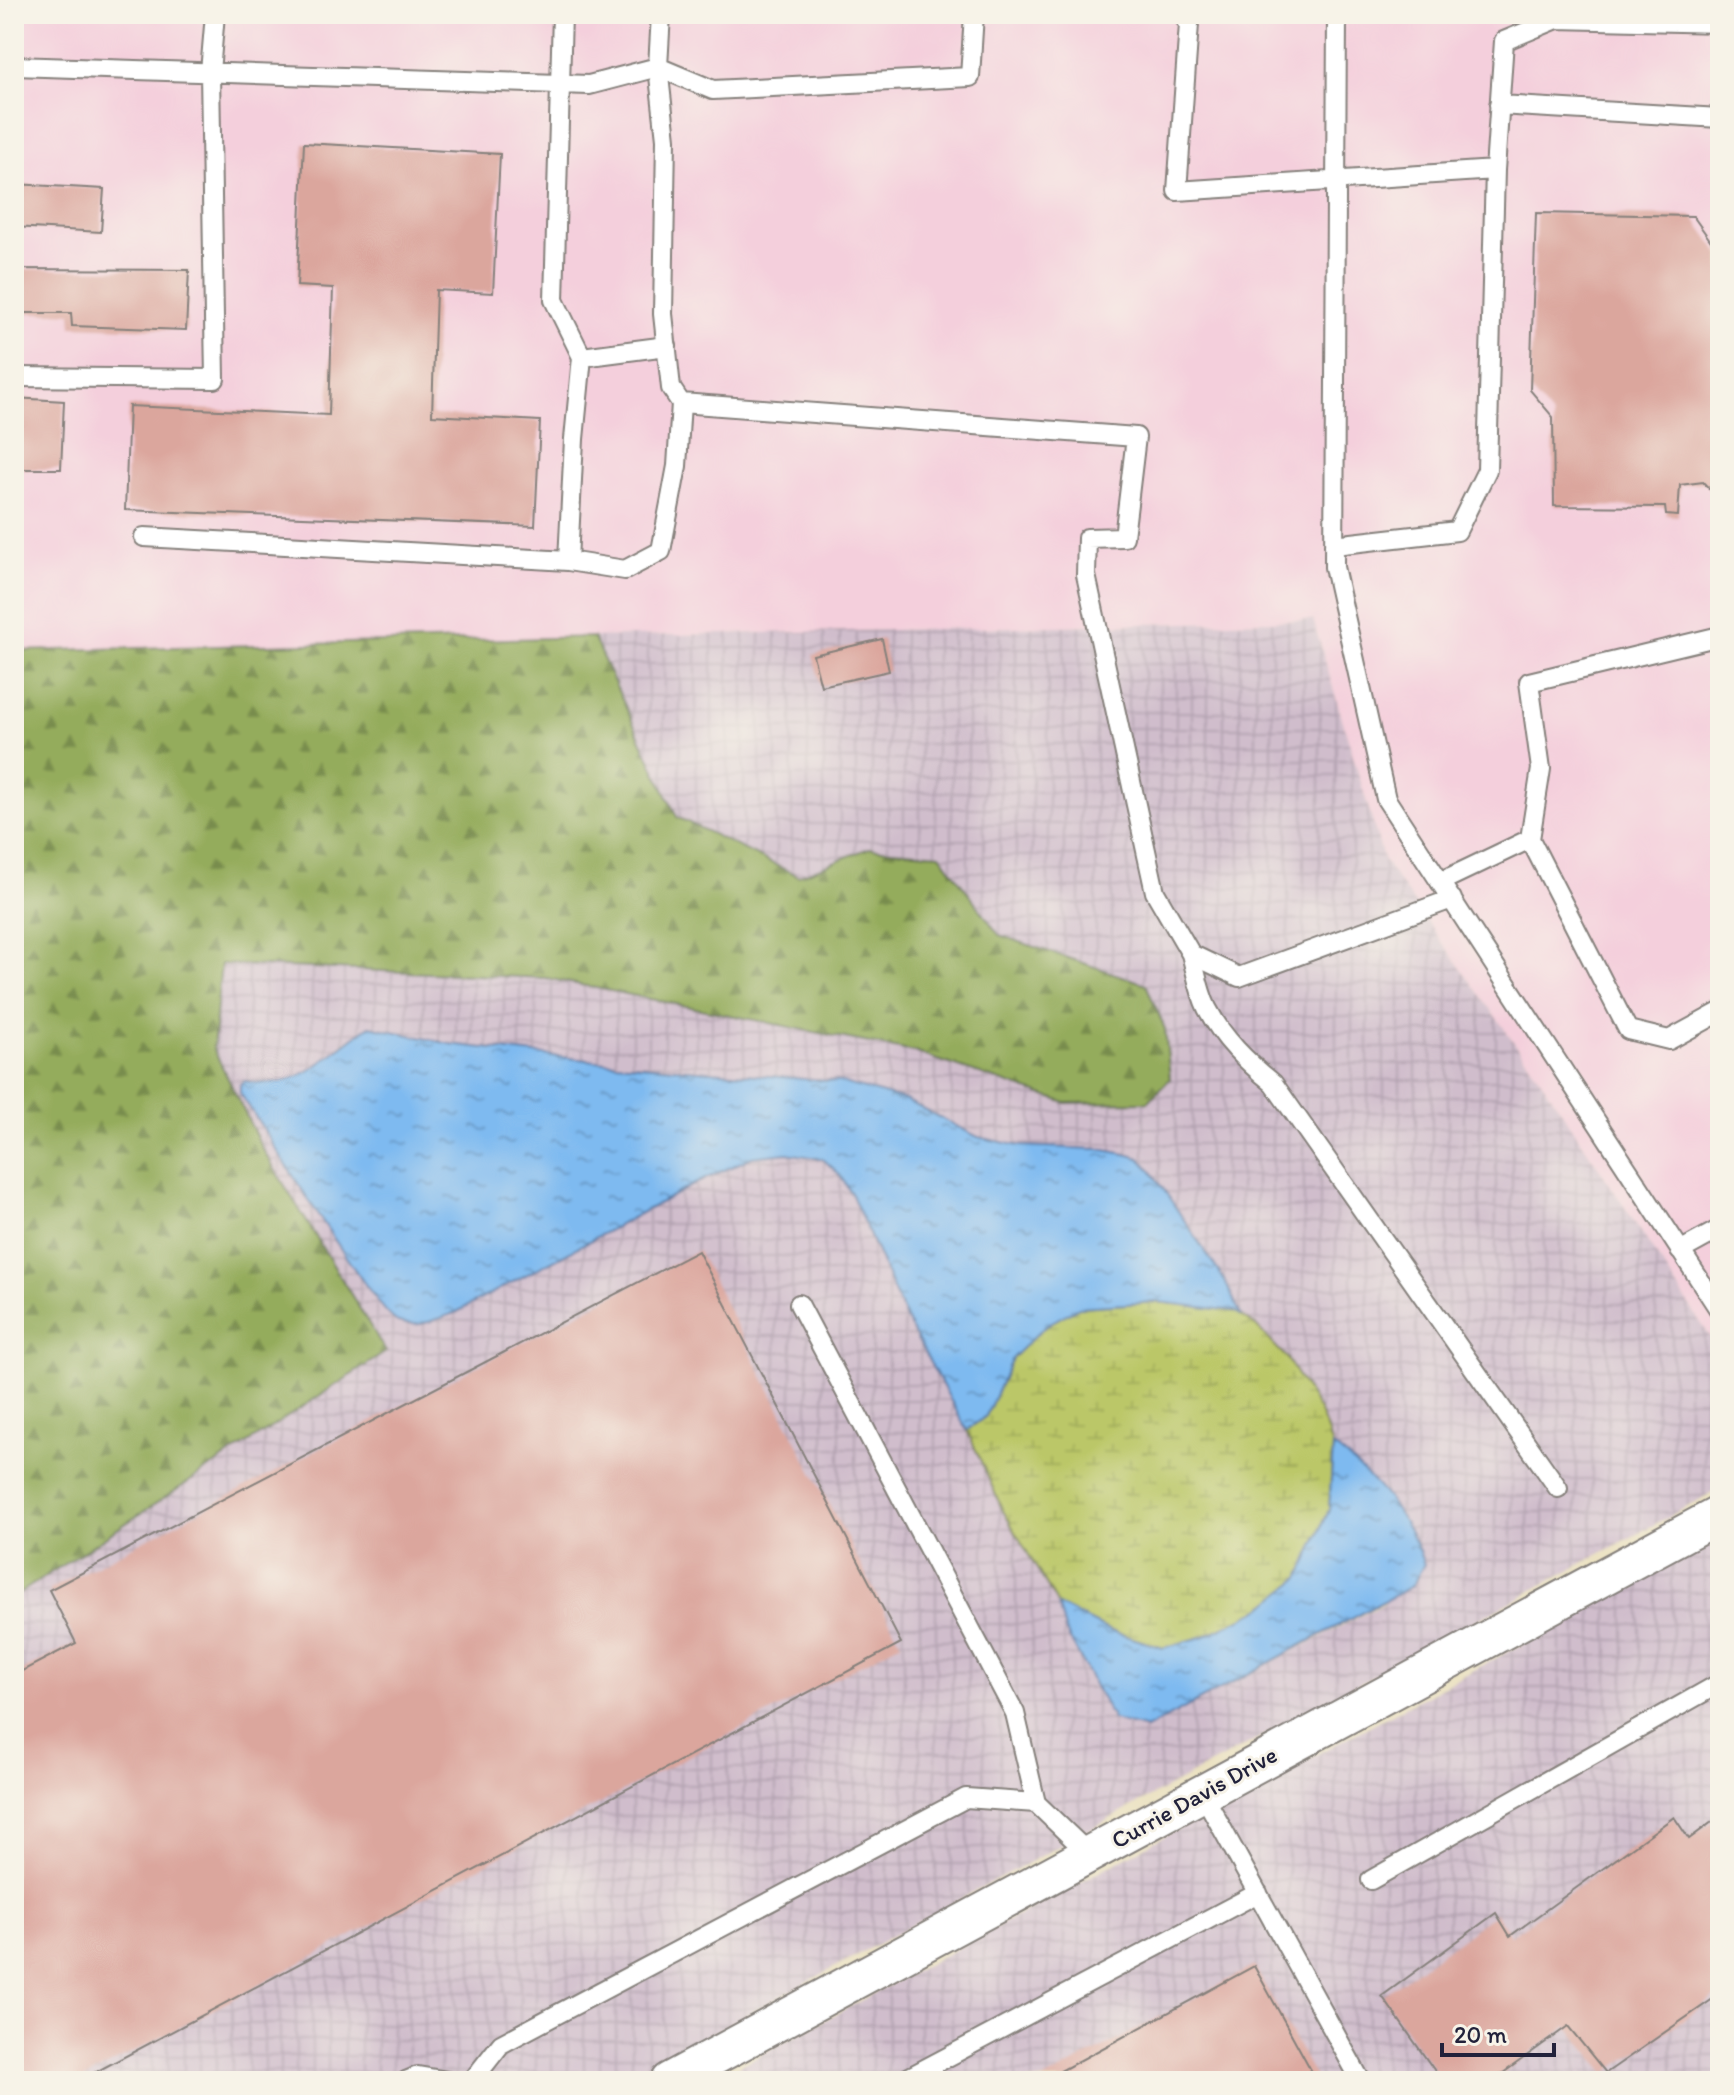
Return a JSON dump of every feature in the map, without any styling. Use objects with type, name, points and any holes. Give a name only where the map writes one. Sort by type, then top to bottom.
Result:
[{"type":"street","name":"Currie Davis Drive","points":[[669,2081],[1720,1514]]},
{"type":"lane","points":[[14,377],[215,379],[210,72],[215,14]]},
{"type":"lane","points":[[562,14],[554,300],[582,357],[568,561]]},
{"type":"lane","points":[[144,537],[568,561],[625,570],[661,551],[677,466],[681,403],[671,388],[663,314],[666,139],[658,67],[661,14]]},
{"type":"lane","points":[[14,66],[562,85],[589,85],[658,67],[713,90],[970,77],[974,14]]},
{"type":"lane","points":[[1182,14],[1189,24],[1177,191],[1495,170]]},
{"type":"lane","points":[[1337,14],[1334,567],[1386,799],[1720,1311]]},
{"type":"lane","points":[[1334,545],[1457,531],[1487,470],[1495,170],[1504,41],[1557,19],[1720,23]]},
{"type":"lane","points":[[1499,105],[1720,118]]},
{"type":"lane","points":[[582,357],[667,346]]},
{"type":"lane","points":[[681,403],[1136,437],[1124,537],[1087,538],[1086,575],[1155,892],[1191,954],[1207,1007],[1229,1041],[1245,1061],[1273,1083],[1558,1488]]},
{"type":"lane","points":[[1720,636],[1529,682],[1541,769],[1530,839],[1628,1030],[1669,1040],[1720,1012]]},
{"type":"lane","points":[[1440,882],[1530,839]]},
{"type":"lane","points":[[1191,954],[1239,977],[1452,899]]},
{"type":"lane","points":[[1680,1251],[1720,1229]]},
{"type":"lane","points":[[799,1304],[1015,1713],[1036,1803],[1089,1854]]},
{"type":"lane","points":[[1371,1880],[1720,1683]]},
{"type":"lane","points":[[1202,1792],[1361,2081]]},
{"type":"lane","points":[[472,2081],[501,2044],[966,1798],[1036,1803]]},
{"type":"lane","points":[[902,2081],[1258,1893]]},
{"type":"lane","points":[[406,2081],[418,2076],[447,2081]]},
{"type":"shaded area","points":[[14,14],[1720,14],[1720,1352],[1539,1077],[1384,861],[1313,620],[14,651]]},
{"type":"shaded area","points":[[1313,620],[1384,861],[1539,1077],[1720,1352],[1720,1489],[624,2081],[14,2081],[14,1597],[385,1352],[262,1148],[213,1048],[220,964],[546,978],[914,1052],[1066,1103],[1146,984],[999,935],[940,854],[869,848],[798,876],[677,817],[593,637]],"holes":[[[370,1026],[450,1044],[605,1062],[839,1082],[905,1100],[978,1137],[1020,1146],[1099,1149],[1140,1158],[1225,1281],[1241,1315],[1286,1357],[1320,1412],[1333,1446],[1352,1461],[1385,1603],[1146,1729],[1113,1720],[1065,1630],[1058,1605],[1002,1509],[967,1430],[906,1319],[852,1195],[839,1174],[823,1159],[787,1153],[752,1157],[695,1184],[457,1312],[358,1275],[240,1094],[245,1081],[260,1084],[282,1082],[313,1070],[345,1042]]]},
{"type":"shaded area","points":[[1720,1538],[1720,2081],[712,2081],[1213,1810]]},
{"type":"green space","points":[[593,637],[677,817],[798,876],[869,848],[940,854],[999,935],[1146,984],[1165,1029],[1170,1079],[1148,1102],[1066,1103],[914,1052],[546,978],[221,964],[213,1048],[262,1148],[386,1352],[14,1597],[14,651]]},
{"type":"green space","points":[[1158,1302],[1234,1311],[1255,1325],[1286,1357],[1320,1412],[1333,1446],[1329,1510],[1300,1579],[1259,1610],[1205,1636],[1163,1648],[1108,1630],[1058,1605],[1002,1509],[967,1430],[986,1416],[1012,1358],[1045,1326],[1079,1307]]},
{"type":"water","points":[[370,1026],[450,1044],[605,1062],[839,1082],[905,1100],[978,1137],[1020,1146],[1099,1149],[1140,1158],[1225,1281],[1241,1315],[1234,1311],[1158,1302],[1079,1307],[1045,1326],[1012,1358],[986,1416],[967,1430],[906,1319],[852,1195],[839,1174],[823,1159],[787,1153],[752,1157],[695,1184],[457,1312],[420,1324],[398,1322],[386,1312],[345,1255],[240,1093],[240,1084],[245,1081],[283,1082],[298,1076]]},
{"type":"water","points":[[1333,1446],[1363,1471],[1388,1498],[1408,1528],[1424,1564],[1412,1586],[1146,1729],[1113,1720],[1065,1630],[1058,1605],[1108,1630],[1163,1648],[1205,1636],[1259,1610],[1300,1578],[1329,1510]]},
{"type":"building","points":[[304,143],[500,154],[493,293],[436,290],[432,415],[540,421],[535,526],[125,510],[129,406],[329,415],[333,288],[297,286]]},
{"type":"building","points":[[14,184],[104,189],[101,232],[14,227]]},
{"type":"building","points":[[1536,213],[1693,216],[1720,254],[1720,500],[1703,482],[1680,485],[1678,516],[1666,515],[1665,507],[1554,506],[1553,417],[1530,390]]},
{"type":"building","points":[[14,269],[189,270],[186,330],[72,326],[71,313],[14,313]]},
{"type":"building","points":[[14,398],[64,401],[61,469],[14,469]]},
{"type":"building","points":[[882,639],[889,671],[821,686],[813,655]]},
{"type":"building","points":[[698,1251],[901,1643],[79,2081],[14,2081],[14,1675],[76,1643],[49,1590]]},
{"type":"building","points":[[1720,1816],[1720,1994],[1606,2073],[1568,2026],[1492,2081],[1442,2081],[1382,1996],[1496,1913],[1510,1936],[1674,1817],[1689,1839]]},
{"type":"building","points":[[1254,1966],[1317,2081],[1042,2081]]}]
